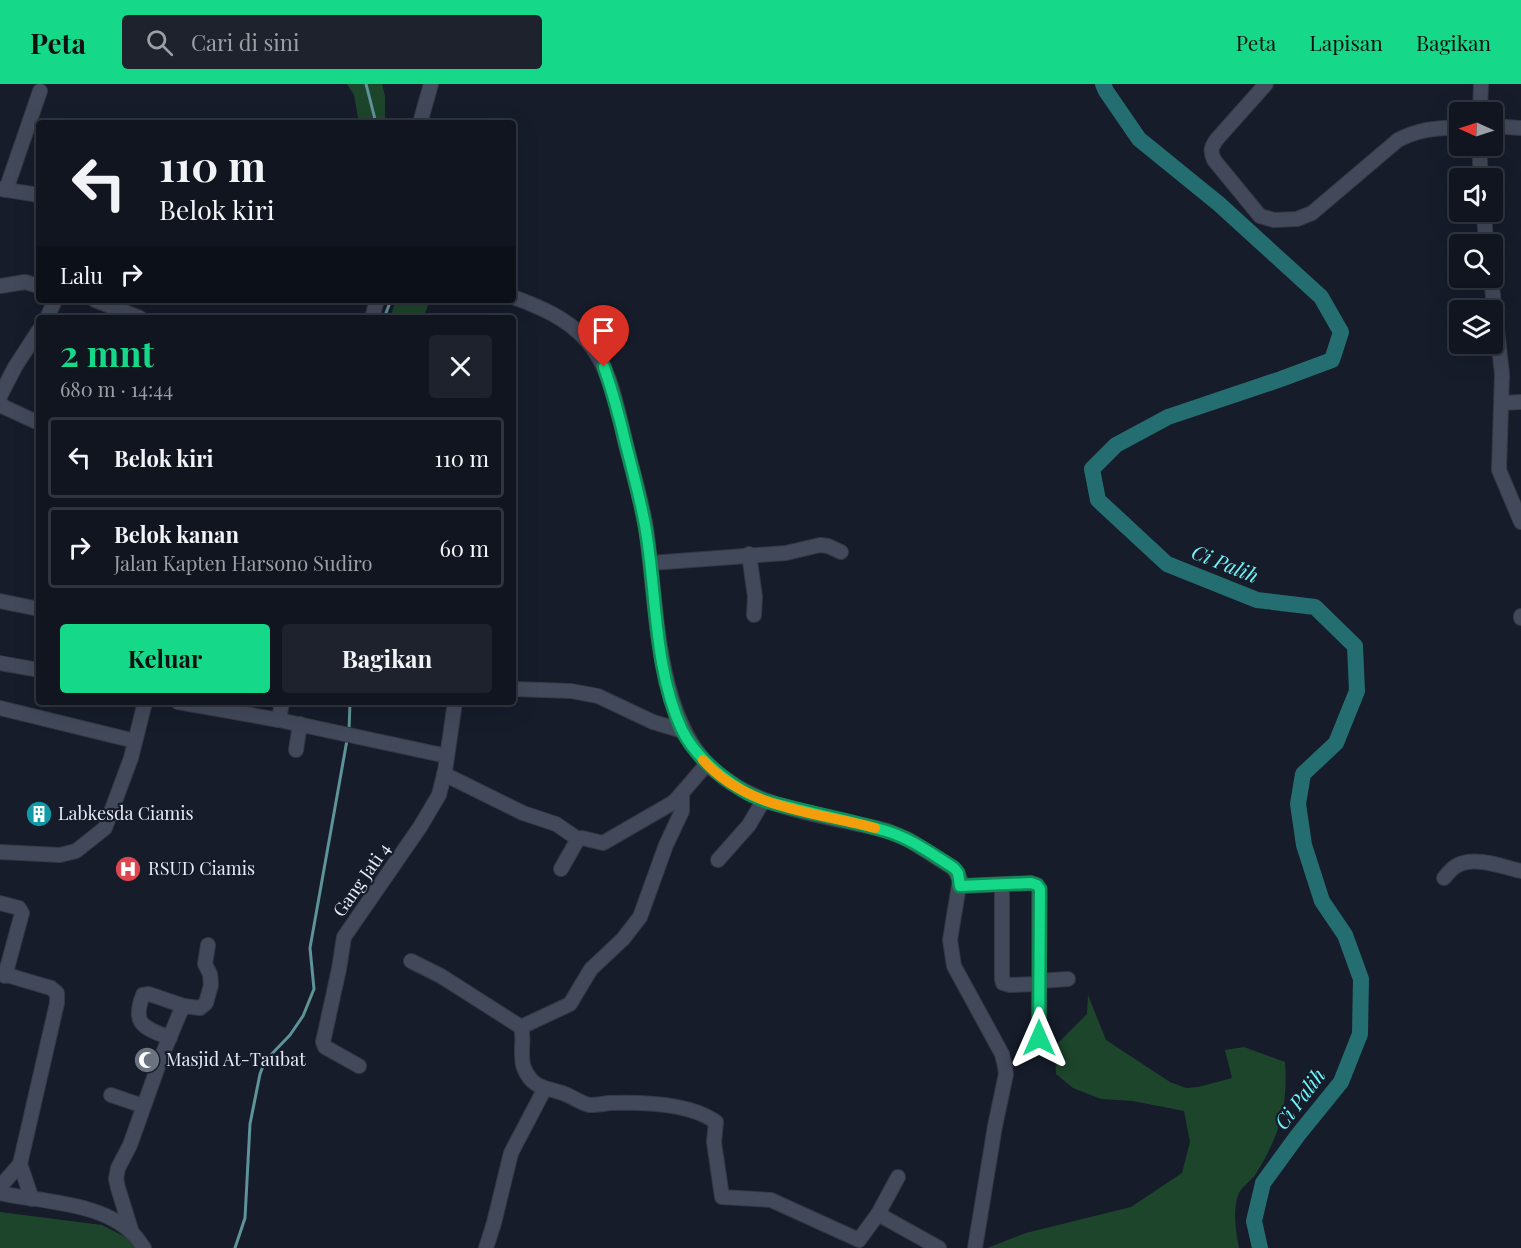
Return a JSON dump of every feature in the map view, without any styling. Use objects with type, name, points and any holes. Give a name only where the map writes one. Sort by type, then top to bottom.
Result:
[{"type":"street","points":[[421,120],[431,84]]},
{"type":"street","points":[[1266,84],[1216,139],[1211,147],[1211,154],[1260,216],[1274,220],[1302,218],[1312,213],[1398,140],[1416,131],[1449,128]]},
{"type":"street","points":[[1480,102],[1481,84]]},
{"type":"street","points":[[36,194],[3,189],[40,90]]},
{"type":"street","points":[[1503,127],[1521,128]]},
{"type":"street","points":[[0,286],[25,282],[36,285]]},
{"type":"street","points":[[1492,288],[1502,374],[1499,470],[1521,522]]},
{"type":"street","points":[[516,298],[565,321],[586,339],[600,359],[615,399],[639,493],[651,563],[662,658],[674,707],[683,731],[707,764],[736,786],[763,801],[888,831],[909,840],[954,868],[958,873],[960,886],[950,940],[954,966],[1002,1054],[1006,1074],[975,1248]]},
{"type":"street","points":[[103,308],[129,315]]},
{"type":"street","points":[[0,396],[36,335]]},
{"type":"street","points":[[1502,403],[1521,402]]},
{"type":"street","points":[[0,403],[36,422]]},
{"type":"street","points":[[651,563],[786,553],[824,545],[841,552]]},
{"type":"street","points":[[749,554],[755,597],[754,615]]},
{"type":"street","points":[[0,601],[36,608]]},
{"type":"street","points":[[0,663],[36,669]]},
{"type":"street","points":[[516,689],[571,691],[598,696],[653,722],[683,731]]},
{"type":"street","points":[[0,852],[60,855],[76,851],[105,828],[135,741],[144,705]]},
{"type":"street","points":[[195,705],[300,724],[447,756]]},
{"type":"street","points":[[279,720],[282,705]]},
{"type":"street","name":"Gang Jati 4","points":[[359,1066],[325,1047],[323,1042],[343,940],[420,827],[439,795],[455,705]]},
{"type":"street","points":[[0,708],[135,741]]},
{"type":"street","points":[[296,750],[300,724]]},
{"type":"street","points":[[444,774],[523,813],[556,824],[578,839],[582,838],[599,844],[671,805],[707,764]]},
{"type":"street","points":[[521,1027],[570,1004],[591,969],[623,939],[640,917],[666,845],[682,811],[682,794]]},
{"type":"street","points":[[718,860],[749,825],[763,801]]},
{"type":"street","points":[[561,869],[578,839]]},
{"type":"street","points":[[1444,878],[1456,866],[1476,861],[1521,871]]},
{"type":"street","points":[[960,886],[1035,883],[1040,889],[1039,1038]]},
{"type":"street","points":[[1002,884],[1003,983],[1010,985],[1068,979]]},
{"type":"street","points":[[0,903],[19,908],[22,913],[3,974],[51,988],[57,993],[20,1164],[0,1187]]},
{"type":"street","points":[[170,1038],[147,1028],[139,1020],[139,1005],[143,995],[149,994],[184,1006],[200,1008],[206,1003],[212,980],[205,964],[208,945]]},
{"type":"street","points":[[411,961],[441,976],[521,1027],[523,1033],[521,1057],[525,1068],[536,1084],[544,1089],[564,1093],[586,1104],[637,1103],[680,1107],[710,1117],[716,1122],[714,1142],[722,1197],[771,1200],[856,1244],[878,1214],[898,1177]]},
{"type":"street","points":[[132,1233],[116,1179],[118,1168],[130,1145],[143,1106],[184,1006]]},
{"type":"street","points":[[486,1248],[511,1153],[544,1089]]},
{"type":"street","points":[[111,1095],[143,1106]]},
{"type":"street","points":[[20,1164],[32,1199]]},
{"type":"street","points":[[0,1193],[87,1210],[112,1220],[132,1233],[144,1248]]},
{"type":"street","points":[[878,1214],[939,1248]]},
{"type":"green space","points":[[347,84],[382,84],[385,96],[385,120],[358,120],[354,95]]},
{"type":"green space","points":[[395,303],[429,303],[424,315],[391,315]]},
{"type":"green space","points":[[1088,995],[1106,1040],[1170,1082],[1186,1088],[1232,1078],[1225,1050],[1244,1047],[1285,1062],[1284,1107],[1277,1132],[1257,1172],[1241,1190],[1237,1199],[1235,1220],[1239,1248],[987,1248],[1026,1233],[1131,1207],[1182,1173],[1190,1142],[1184,1111],[1133,1101],[1101,1099],[1073,1088],[1056,1074],[1055,1046],[1087,1014]]},
{"type":"green space","points":[[0,1212],[102,1225],[129,1239],[135,1248],[0,1248]]},
{"type":"waterway","points":[[366,84],[375,120]]},
{"type":"waterway","name":"Ci Palih","points":[[1103,84],[1139,139],[1219,204],[1321,297],[1341,332],[1332,360],[1168,417],[1116,445],[1092,469],[1098,500],[1167,564],[1257,600],[1315,607],[1355,646],[1357,691],[1336,743],[1303,774],[1298,804],[1304,845],[1322,901],[1345,935],[1361,979],[1360,1034],[1341,1082],[1263,1183],[1254,1221],[1260,1248]]},
{"type":"waterway","points":[[385,315],[390,303]]},
{"type":"waterway","points":[[349,730],[350,705]]},
{"type":"waterway","points":[[235,1248],[245,1218],[250,1124],[260,1074],[265,1061],[290,1035],[303,1016],[314,989],[310,948],[347,740]]},
{"type":"slow traffic","points":[[703,760],[721,776],[763,801],[875,828]]},
{"type":"place","name":"Labkesda Ciamis","points":[[39,814]]},
{"type":"place","name":"RSUD Ciamis","points":[[128,869]]},
{"type":"place","name":"Masjid At-Taubat","points":[[147,1060]]},
{"type":"route","points":[[604,367],[615,399],[639,493],[654,584],[662,658],[674,707],[683,731],[697,753],[714,771],[743,791],[763,801],[888,831],[909,840],[954,868],[960,879],[960,886],[1035,883],[1040,889],[1039,1038]]}]
